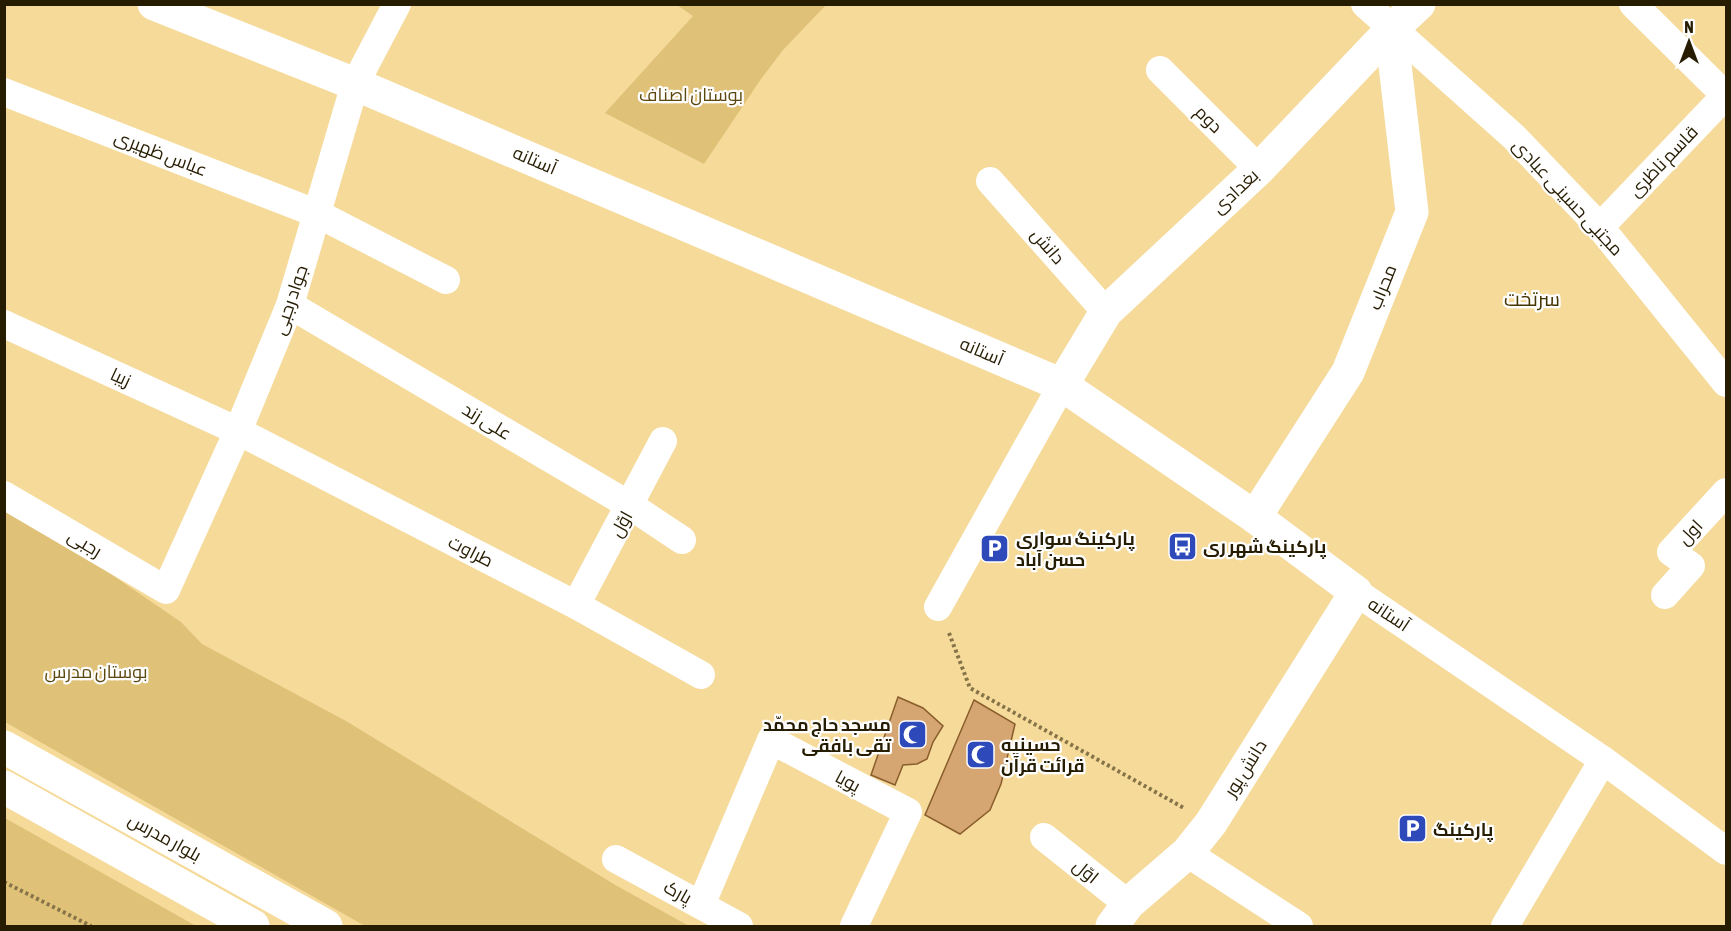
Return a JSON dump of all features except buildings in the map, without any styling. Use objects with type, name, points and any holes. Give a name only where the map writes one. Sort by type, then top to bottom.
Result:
[{"type":"street","name":"آستانه","points":[[154,4],[355,84],[1062,385],[1255,517],[1356,592],[1603,760],[1726,851]]},
{"type":"street","name":"جواد رجبی","points":[[166,590],[238,431],[290,305],[355,84],[397,4]]},
{"type":"street","name":"مجتبی حسینی عبادی","points":[[1365,4],[1391,30],[1514,137],[1600,227],[1726,383]]},
{"type":"street","name":"بغدادی","points":[[1062,385],[1106,312],[1259,169],[1391,30],[1419,4]]},
{"type":"street","points":[[1633,4],[1726,95]]},
{"type":"street","name":"محراب","points":[[1255,517],[1348,372],[1412,212],[1391,30]]},
{"type":"street","name":"دوم","points":[[1160,70],[1259,169]]},
{"type":"street","name":"عباس ظهیری","points":[[4,92],[318,214],[446,280]]},
{"type":"street","name":"قاسم ناظری","points":[[1600,227],[1726,95]]},
{"type":"street","name":"دانش","points":[[990,181],[1106,312]]},
{"type":"street","name":"علی زند","points":[[290,305],[631,506],[682,540]]},
{"type":"street","name":"زیبا","points":[[4,324],[238,431]]},
{"type":"street","points":[[939,607],[1062,385]]},
{"type":"street","name":"طراوت","points":[[238,431],[576,605],[701,675]]},
{"type":"street","name":"اوّل","points":[[576,605],[631,506],[663,441]]},
{"type":"street","name":"رجبی","points":[[4,495],[166,590]]},
{"type":"street","name":"اول","points":[[1665,595],[1690,566],[1671,552],[1722,509]]},
{"type":"street","name":"دانش پور","points":[[1120,915],[1187,853],[1211,823],[1356,592]]},
{"type":"street","name":"پویا","points":[[701,905],[771,740],[908,812],[854,927]]},
{"type":"street","name":"بلوار مدرس","points":[[4,747],[326,927]]},
{"type":"street","points":[[1505,927],[1603,760]]},
{"type":"street","name":"بلوار مدرس","points":[[4,787],[253,927]]},
{"type":"street","name":"اوّل","points":[[1044,837],[1120,915]]},
{"type":"street","points":[[1187,853],[1299,927]]},
{"type":"street","name":"پارک","points":[[616,859],[739,927]]},
{"type":"path","points":[[939,607],[970,688],[1211,823]]},
{"type":"path","points":[[4,882],[91,927]]},
{"type":"green space","name":"بوستان اصناف","points":[[677,5],[826,5],[783,50],[704,164],[605,113],[693,16]]},
{"type":"green space","name":"بوستان مدرس","points":[[5,506],[39,525],[181,622],[202,644],[346,721],[617,886],[689,926],[365,926],[5,722]]},
{"type":"green space","points":[[5,818],[196,926],[5,926]]},
{"type":"place","name":"پارکینگ شهر ری","points":[[1182,546]]},
{"type":"place","name":"پارکینگ سواری حسن آباد","points":[[995,548]]},
{"type":"place","name":"مسجد حاج محمّد تقی بافقی","points":[[912,734]]},
{"type":"place","name":"حسینیه قرائت قرآن","points":[[980,754]]},
{"type":"place","name":"پارکینگ","points":[[1412,829]]},
{"type":"district","name":"سرتخت","points":[[1532,298]]}]
